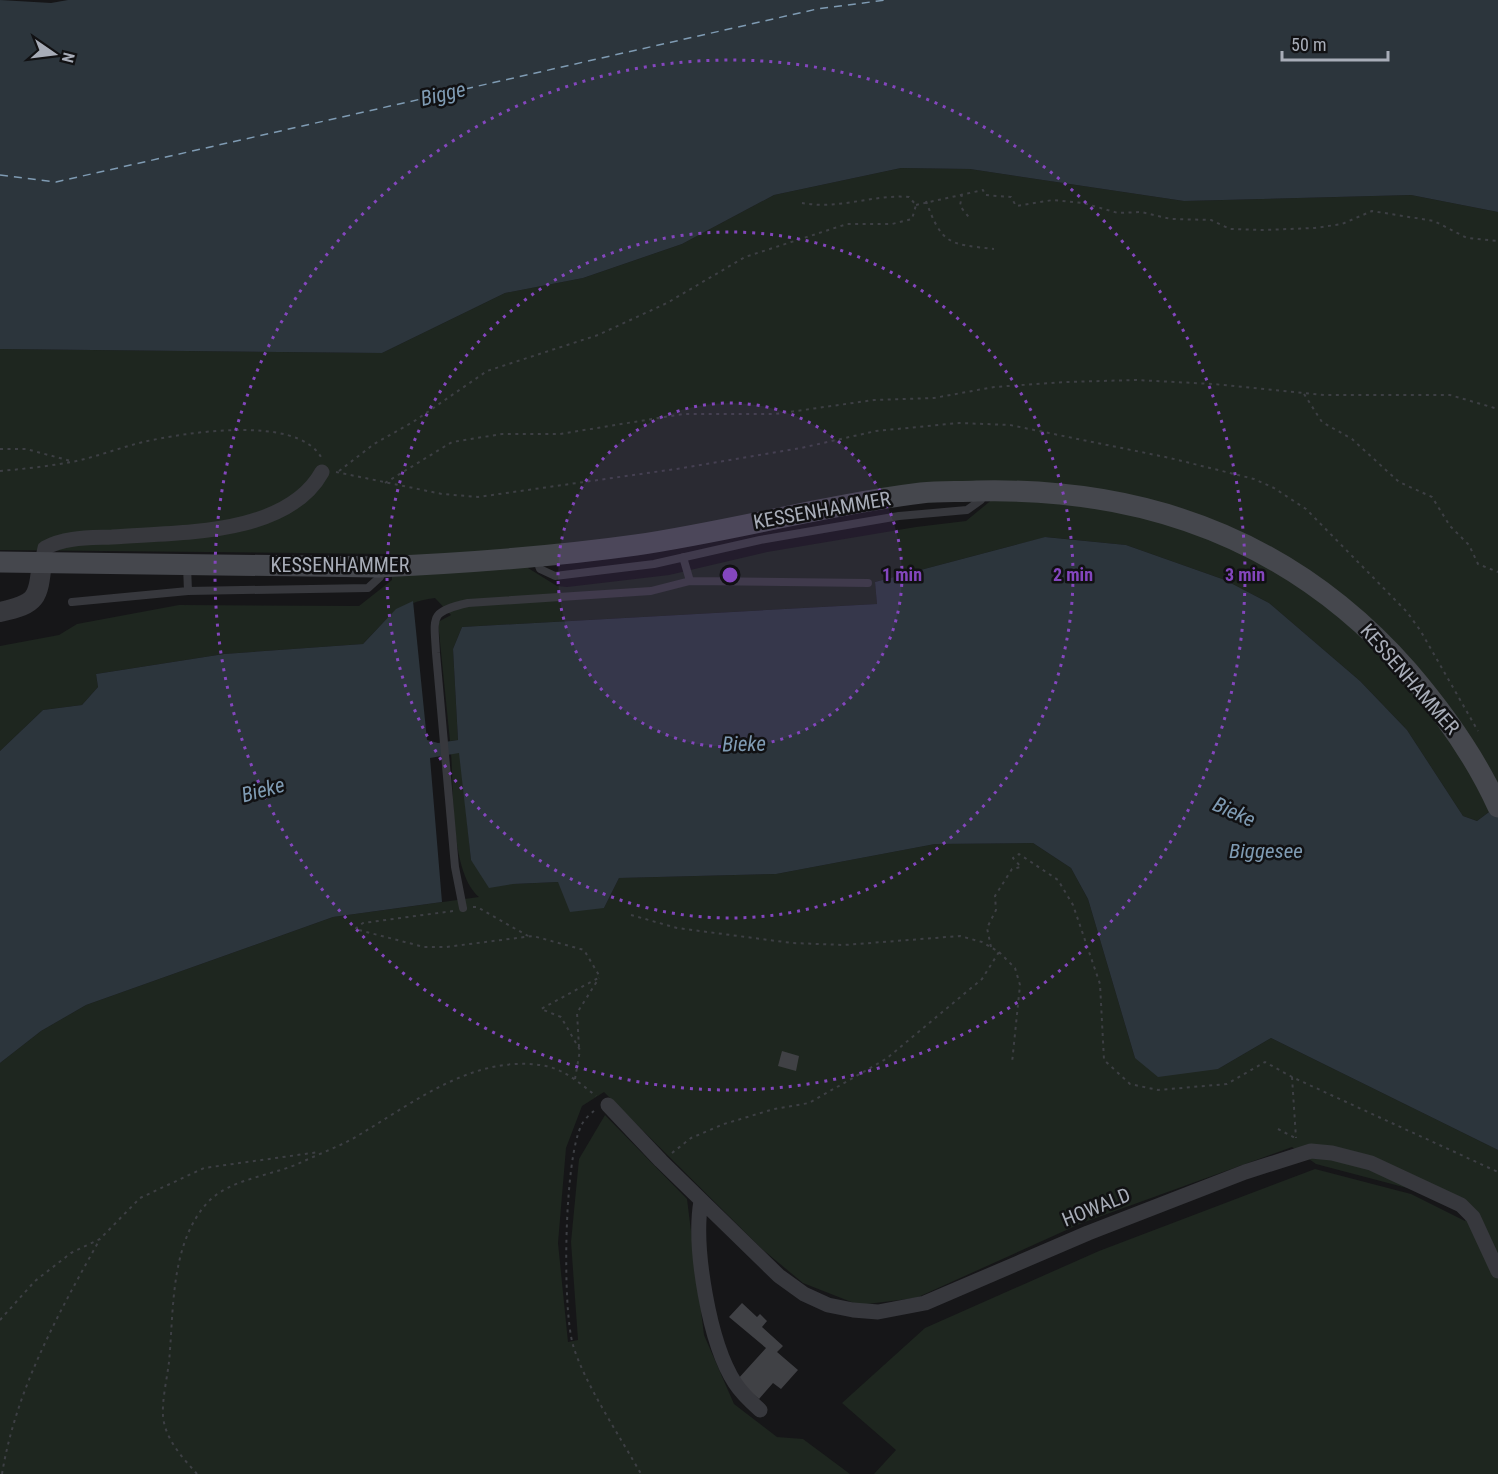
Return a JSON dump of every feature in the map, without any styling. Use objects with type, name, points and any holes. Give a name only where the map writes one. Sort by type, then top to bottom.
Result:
[{"type":"main road","name":"KESSENHAMMER","points":[[0,562],[379,567],[536,556],[638,544],[798,512],[923,493],[984,491],[1086,495],[1127,503],[1207,528],[1246,544],[1290,569],[1334,599],[1391,652],[1437,705],[1465,744],[1494,798]]},
{"type":"street","points":[[0,612],[31,603],[38,593],[45,548],[66,540],[196,531],[267,517],[290,506],[309,491],[322,472]]},
{"type":"street","name":"HOWALD","points":[[608,1106],[661,1161],[780,1276],[804,1294],[828,1305],[878,1312],[925,1303],[1088,1233],[1245,1172],[1319,1150],[1371,1163],[1452,1200],[1473,1217],[1498,1271]]},
{"type":"street","points":[[702,1201],[698,1223],[709,1314],[733,1381],[760,1410]]},
{"type":"lane","points":[[536,556],[540,569],[555,576],[654,564],[760,540],[899,516],[967,510],[981,500],[984,491]]},
{"type":"lane","points":[[684,557],[690,581]]},
{"type":"lane","points":[[187,565],[188,591]]},
{"type":"lane","points":[[72,602],[188,591],[368,588],[380,577],[379,567]]},
{"type":"lane","points":[[463,908],[455,867],[435,620],[445,609],[468,603],[651,591],[690,581],[868,583]]},
{"type":"path","points":[[339,471],[374,444],[413,422],[487,371],[598,335],[667,303],[745,257],[847,224],[892,224],[912,219],[916,206],[926,201],[983,190],[985,195],[1006,195],[1016,206],[1053,200],[1083,202],[1118,213],[1141,212],[1171,219],[1211,220],[1230,229],[1315,228],[1342,224],[1372,211],[1396,213],[1434,221],[1467,238],[1498,241]]},
{"type":"path","points":[[962,194],[960,206],[971,220]]},
{"type":"path","points":[[802,203],[837,206],[897,196],[909,197],[916,206]]},
{"type":"path","points":[[926,201],[937,232],[950,240],[994,249]]},
{"type":"path","points":[[386,483],[452,442],[502,434],[560,434],[683,414],[776,414],[874,400],[934,398],[994,387],[1066,382],[1180,382],[1304,394],[1450,395],[1498,409]]},
{"type":"path","points":[[1304,394],[1322,422],[1352,440],[1399,483],[1432,497],[1450,526],[1469,545],[1478,564],[1498,572]]},
{"type":"path","points":[[0,471],[73,462],[142,443],[192,433],[262,431],[292,436],[306,442],[316,449],[321,457],[322,472]]},
{"type":"path","points":[[0,449],[26,449],[73,462]]},
{"type":"path","points":[[991,947],[987,928],[996,910],[995,896],[1012,869],[1022,867],[1013,858],[1020,854],[1058,880],[1073,905],[1100,984],[1104,1060],[1130,1084],[1158,1090],[1227,1084],[1264,1062],[1498,1172]]},
{"type":"path","points":[[528,936],[446,947],[424,947],[355,929],[363,923],[477,907],[528,936],[584,950],[600,978]]},
{"type":"path","points":[[631,915],[677,928],[792,944],[844,945],[960,936],[991,947],[1015,968],[1020,985],[1012,1063]]},
{"type":"path","points":[[661,1161],[691,1138],[724,1124],[774,1109],[809,1103],[886,1059],[981,979],[999,952]]},
{"type":"path","points":[[575,1079],[580,1050],[577,1012],[600,978]]},
{"type":"path","points":[[580,1050],[561,1017],[541,1009],[600,978]]},
{"type":"path","points":[[197,1474],[171,1441],[163,1416],[177,1272],[182,1248],[193,1220],[209,1200],[227,1188],[287,1170],[359,1135],[398,1108],[454,1080],[493,1066],[547,1066],[575,1079],[608,1106]]},
{"type":"path","points":[[1292,1077],[1296,1138],[1303,1153]]},
{"type":"path","points":[[608,1106],[592,1112],[583,1123],[577,1138],[567,1233],[567,1285],[573,1344],[586,1373],[641,1474]]},
{"type":"path","points":[[1278,1129],[1296,1138]]},
{"type":"path","points":[[2,1474],[15,1410],[59,1311],[100,1239],[141,1198],[204,1168],[324,1152]]},
{"type":"path","points":[[0,1320],[35,1281],[71,1253],[100,1239]]},
{"type":"shaded area","points":[[901,168],[970,169],[1184,201],[1411,195],[1498,212],[1498,795],[1489,812],[1477,821],[1463,816],[1407,730],[1360,681],[1269,603],[1225,580],[1126,545],[1046,537],[875,582],[877,604],[462,627],[453,649],[458,740],[450,741],[438,622],[451,615],[435,598],[422,600],[394,613],[363,644],[224,654],[96,674],[98,687],[82,705],[43,710],[0,751],[0,646],[59,635],[77,624],[179,605],[359,606],[392,580],[391,554],[0,550],[0,349],[382,353],[505,293],[583,278],[682,244],[774,195]],"holes":[[[994,498],[966,521],[767,552],[669,575],[567,587],[557,586],[528,568],[895,505]]]},
{"type":"shaded area","points":[[451,753],[460,753],[471,860],[513,884],[558,882],[604,908],[619,878],[776,874],[935,844],[1033,843],[1071,868],[1088,899],[1135,1058],[1218,1069],[1271,1038],[1498,1150],[1498,1474],[874,1474],[896,1450],[842,1403],[925,1328],[1099,1251],[1315,1169],[1411,1194],[1465,1221],[1466,1215],[1411,1189],[1316,1164],[1292,1147],[1082,1223],[916,1298],[859,1305],[803,1283],[762,1249],[604,1092],[582,1106],[566,1148],[558,1243],[568,1342],[578,1340],[571,1242],[579,1159],[605,1115],[687,1199],[704,1335],[734,1404],[777,1437],[803,1439],[850,1474],[0,1474],[0,1063],[41,1031],[86,1005],[333,917],[479,897],[470,885],[458,850]]},
{"type":"water","name":"Bigge","points":[[0,0],[51,3],[68,0],[1498,0],[1498,212],[1411,195],[1184,201],[970,169],[901,168],[774,195],[682,244],[583,278],[505,293],[382,353],[0,349]]},
{"type":"water","name":"Biggesee","points":[[1045,537],[1126,545],[1225,580],[1269,603],[1360,681],[1407,730],[1463,816],[1477,821],[1489,812],[1498,795],[1498,1150],[1271,1038],[1218,1069],[1158,1077],[1135,1058],[1088,899],[1071,868],[1033,843],[935,844],[776,874],[619,878],[604,908],[570,912],[558,882],[513,884],[489,888],[471,860],[459,753],[430,758],[442,902],[333,917],[86,1005],[41,1031],[0,1063],[0,751],[43,710],[82,705],[98,687],[96,674],[224,654],[363,644],[396,609],[413,601],[427,740],[438,743],[458,740],[453,649],[462,627],[877,604],[875,582]]},
{"type":"building","points":[[782,1051],[799,1056],[796,1071],[778,1066]]},
{"type":"building","points":[[742,1303],[757,1317],[760,1314],[767,1321],[762,1327],[783,1346],[777,1352],[798,1370],[781,1389],[773,1383],[759,1399],[737,1380],[766,1348],[729,1317]]},
{"type":"ferry route","points":[[0,175],[56,182],[817,9],[886,0]]},
{"type":"water label","name":"Bieke","points":[[744,744]]},
{"type":"water label","name":"Bieke","points":[[263,790]]},
{"type":"water label","name":"Bieke","points":[[1234,812]]}]
